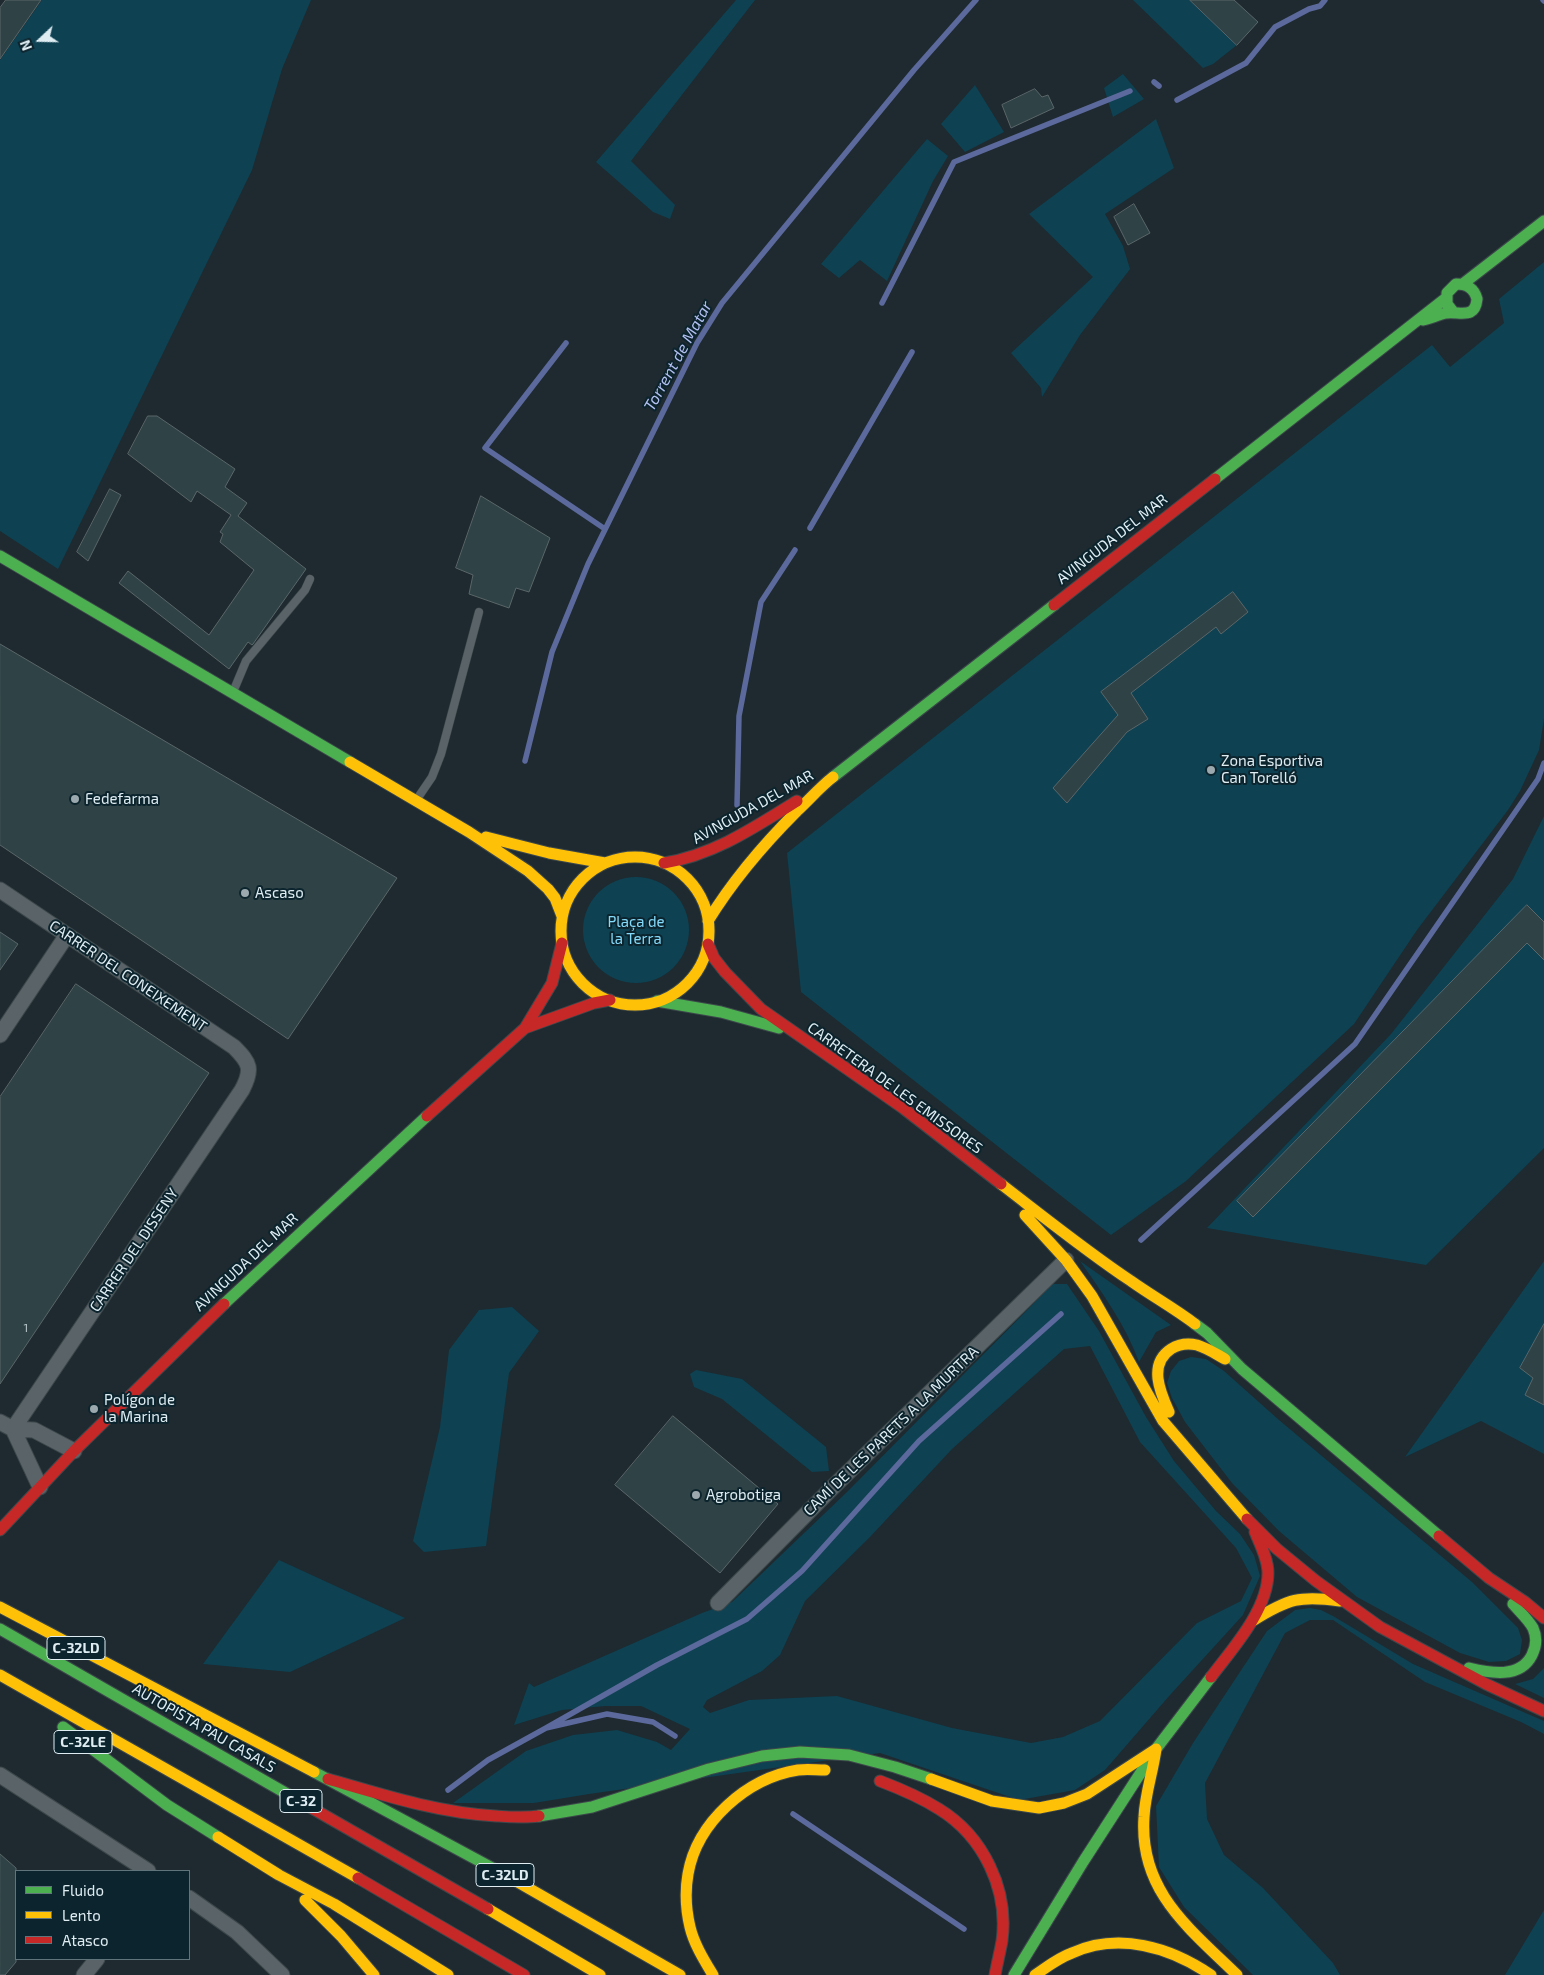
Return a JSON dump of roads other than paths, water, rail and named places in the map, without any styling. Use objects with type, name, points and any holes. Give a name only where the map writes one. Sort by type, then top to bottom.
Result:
[{"type":"main road","name":"AVINGUDA DEL MAR","points":[[664,863],[682,861],[704,853],[747,831],[827,782],[1417,321],[1446,298],[1452,287],[1464,283],[1544,221]]},
{"type":"main road","name":"AVINGUDA DEL MAR","points":[[1417,321],[1454,313],[1465,314],[1471,312],[1476,304],[1476,293],[1490,264]]},
{"type":"main road","points":[[1464,283],[1476,293]]},
{"type":"main road","points":[[1446,298],[1447,304],[1454,313]]},
{"type":"main road","points":[[0,556],[469,832],[522,867],[547,887],[556,900],[562,916],[562,943],[570,965],[578,978],[590,989],[610,1000],[634,1005],[657,1001],[671,996],[688,982],[701,965],[708,944],[708,921],[704,906],[694,886],[677,870],[664,863],[638,857],[624,858],[605,863],[587,874],[570,896],[562,916]]},
{"type":"main road","name":"AVINGUDA DEL MAR","points":[[708,921],[737,876],[758,850],[827,782]]},
{"type":"main road","points":[[469,832],[549,854],[605,863]]},
{"type":"main road","name":"AVINGUDA DEL MAR","points":[[0,1530],[74,1451],[235,1292],[372,1165],[525,1028],[547,994],[562,943]]},
{"type":"main road","name":"CARRETERA DE LES EMISSORES","points":[[708,944],[714,958],[725,972],[761,1009],[903,1108],[980,1168]]},
{"type":"main road","name":"AVINGUDA DEL MAR","points":[[525,1028],[594,1003],[610,1000]]},
{"type":"main road","points":[[657,1001],[721,1012],[793,1032]]},
{"type":"main road","points":[[980,1168],[1066,1260],[1092,1296],[1163,1421],[1252,1525],[1277,1549],[1342,1602],[1380,1626],[1486,1684],[1544,1710]]},
{"type":"main road","points":[[980,1168],[1081,1246],[1178,1310],[1207,1333],[1242,1369],[1489,1578],[1525,1602],[1544,1618]]},
{"type":"main road","points":[[1182,1442],[1161,1396],[1157,1380],[1157,1366],[1162,1356],[1168,1350],[1188,1343],[1202,1346],[1242,1369]]},
{"type":"main road","points":[[1014,1975],[1083,1862],[1156,1749],[1254,1620],[1266,1588],[1268,1572],[1264,1555],[1252,1525]]},
{"type":"main road","points":[[1451,1664],[1489,1672],[1505,1673],[1518,1669],[1528,1662],[1534,1653],[1536,1642],[1534,1630],[1489,1578]]},
{"type":"main road","points":[[1254,1620],[1279,1604],[1298,1597],[1318,1597],[1342,1602]]},
{"type":"main road","name":"C-32LD","points":[[0,1607],[540,1894],[680,1975]]},
{"type":"main road","name":"AUTOPISTA PAU CASALS","points":[[0,1629],[404,1860],[600,1975]]},
{"type":"main road","name":"C-32","points":[[0,1675],[390,1896],[524,1975]]},
{"type":"main road","name":"C-32LE","points":[[0,1680],[166,1805],[279,1875],[334,1904],[448,1975]]},
{"type":"main road","points":[[328,1780],[419,1805],[472,1815],[527,1818],[592,1806],[708,1770],[762,1756],[800,1752],[850,1755],[911,1772],[992,1801],[1039,1808],[1064,1803],[1087,1794],[1156,1749]]},
{"type":"main road","points":[[1156,1749],[1144,1816],[1144,1849],[1148,1866],[1155,1883],[1172,1909],[1238,1975]]},
{"type":"main road","points":[[713,1975],[697,1948],[690,1928],[686,1902],[689,1869],[698,1843],[712,1820],[728,1802],[748,1788],[772,1777],[797,1770],[840,1771]]},
{"type":"main road","points":[[872,1778],[913,1793],[939,1809],[965,1829],[984,1852],[999,1885],[1003,1903],[1004,1919],[1001,1955],[995,1975]]},
{"type":"main road","points":[[279,1875],[325,1918],[361,1957],[374,1975]]},
{"type":"main road","points":[[1035,1975],[1077,1950],[1123,1942],[1148,1945],[1171,1952],[1211,1975]]},
{"type":"street","name":"CARRER DEL CONEIXEMENT","points":[[0,890],[234,1047],[244,1057],[250,1068]]},
{"type":"street","points":[[0,1035],[67,935]]},
{"type":"street","name":"CARRER DEL DISSENY","points":[[7,1426],[242,1090],[248,1078],[250,1068]]},
{"type":"street","name":"CAMÍ DE LES PARETS A LA MURTRA","points":[[718,1603],[834,1486],[1066,1260]]},
{"type":"street","points":[[7,1426],[34,1430],[74,1451]]},
{"type":"street","points":[[7,1426],[40,1487]]},
{"type":"street","points":[[0,1775],[146,1870]]},
{"type":"street","points":[[190,1899],[237,1932],[282,1975]]},
{"type":"street","points":[[84,1975],[96,1960]]},
{"type":"lane","points":[[233,694],[240,672],[246,661],[305,590],[310,579]]},
{"type":"lane","points":[[416,801],[432,777],[441,754],[479,612]]},
{"type":"waterway","name":"Torrent de Matar","points":[[525,761],[552,652],[588,564],[697,343],[722,303],[914,70],[976,0]]},
{"type":"waterway","points":[[1177,100],[1246,63],[1275,27],[1309,9],[1320,6],[1325,0]]},
{"type":"waterway","points":[[1154,82],[1159,86]]},
{"type":"waterway","points":[[882,303],[954,162],[1130,91]]},
{"type":"waterway","points":[[566,343],[485,448],[605,529]]},
{"type":"waterway","points":[[810,528],[912,352]]},
{"type":"waterway","points":[[737,805],[739,716],[761,602],[795,550]]},
{"type":"waterway","points":[[1141,1240],[1355,1044],[1538,779],[1544,763]]},
{"type":"waterway","points":[[546,1728],[657,1665],[747,1619],[802,1571],[919,1441],[1061,1314]]},
{"type":"waterway","points":[[448,1790],[488,1760],[546,1728],[607,1714],[653,1722],[675,1736]]},
{"type":"waterway","points":[[793,1814],[964,1929]]},
{"type":"place","name":"Zona Esportiva Can Torelló","points":[[1211,770]]},
{"type":"place","name":"Fedefarma","points":[[75,799]]},
{"type":"place","name":"Ascaso","points":[[245,893]]},
{"type":"place","name":"Polígon de la Marina","points":[[94,1409]]},
{"type":"place","name":"Agrobotiga","points":[[696,1495]]},
{"type":"park label","name":"Plaça de la Terra","points":[[636,930]]}]
